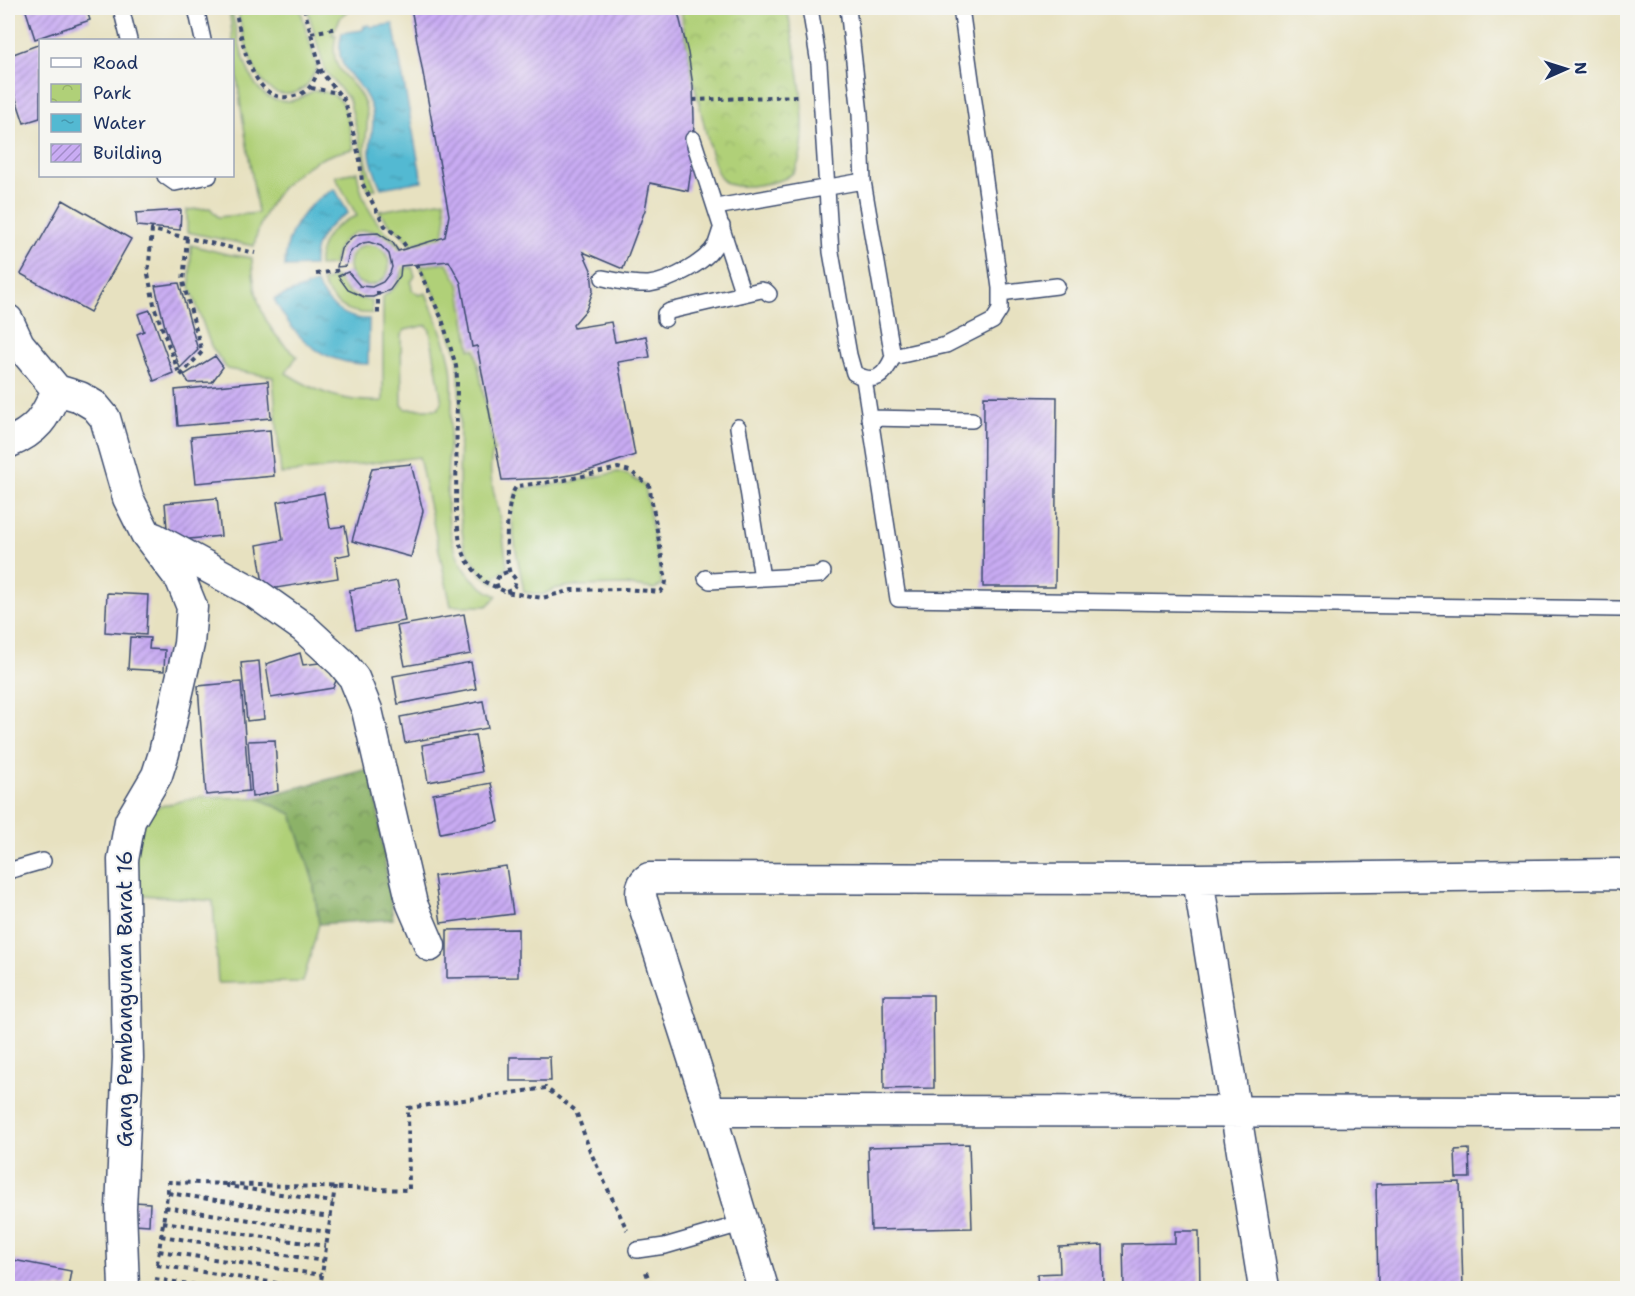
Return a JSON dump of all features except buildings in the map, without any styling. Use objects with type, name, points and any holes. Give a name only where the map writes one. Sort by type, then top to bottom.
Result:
[{"type":"street","points":[[8,443],[32,430],[46,414],[57,390],[11,337]]},
{"type":"street","name":"Gang Pembangunan Barat 16","points":[[57,390],[80,397],[95,406],[105,418],[128,498],[146,534],[181,580],[192,607],[192,624],[181,686],[164,753],[157,775],[130,821],[123,860],[128,1058],[121,1208],[124,1288]]},
{"type":"street","points":[[146,534],[255,593],[303,627],[342,663],[354,678],[367,710],[412,904],[430,946]]},
{"type":"street","points":[[763,1288],[710,1111],[642,900],[641,889],[649,878],[1198,879],[1618,874],[1628,877]]},
{"type":"street","points":[[1198,879],[1264,1288]]},
{"type":"street","points":[[710,1111],[1628,1112]]},
{"type":"lane","points":[[121,8],[129,39]]},
{"type":"lane","points":[[196,8],[203,39]]},
{"type":"lane","points":[[810,8],[819,64],[831,252],[849,355],[854,373],[864,378],[879,378],[888,370],[893,357],[863,181],[860,114],[848,8]]},
{"type":"lane","points":[[893,357],[946,345],[993,321],[1000,310],[1000,292],[961,8]]},
{"type":"lane","points":[[693,140],[743,294]]},
{"type":"lane","points":[[166,177],[175,183],[204,177]]},
{"type":"lane","points":[[716,207],[863,181]]},
{"type":"lane","points":[[603,278],[649,284],[670,279],[705,257],[715,245],[722,226]]},
{"type":"lane","points":[[1000,292],[1047,287]]},
{"type":"lane","points":[[665,319],[665,314],[670,311],[761,290],[769,294]]},
{"type":"lane","points":[[864,378],[898,599],[1620,609]]},
{"type":"lane","points":[[869,418],[972,420]]},
{"type":"lane","points":[[738,427],[762,578]]},
{"type":"lane","points":[[706,578],[710,581],[820,575],[823,572]]},
{"type":"lane","points":[[8,871],[43,861]]},
{"type":"lane","points":[[637,1250],[665,1246],[744,1223]]},
{"type":"path","points":[[235,8],[243,44],[257,80],[263,89],[277,97],[297,96],[311,88],[320,67]]},
{"type":"path","points":[[304,8],[322,73],[345,101],[362,183],[384,226],[400,238],[407,248]]},
{"type":"path","points":[[311,33],[337,28]]},
{"type":"path","points":[[311,88],[340,93]]},
{"type":"path","points":[[693,100],[781,97]]},
{"type":"path","points":[[187,238],[183,282],[202,352],[180,376],[155,309],[148,274],[153,230],[255,253]]},
{"type":"path","points":[[416,264],[442,319],[456,366],[455,482],[460,544],[466,559],[485,582],[506,592],[542,598],[572,590],[626,589],[660,592],[665,587],[666,581],[649,485],[630,471],[618,468],[565,480],[517,486],[512,490],[509,499],[507,538],[510,574]]},
{"type":"path","points":[[316,274],[342,270]]},
{"type":"path","points":[[378,291],[378,316]]},
{"type":"path","points":[[499,589],[496,582],[499,575],[507,572],[516,580],[510,591],[506,592]]},
{"type":"path","points":[[153,1288],[169,1182],[410,1190],[408,1108],[546,1089],[576,1111],[590,1151],[637,1250]]},
{"type":"path","points":[[227,1184],[228,1186],[333,1202]]},
{"type":"path","points":[[320,1288],[335,1187]]},
{"type":"path","points":[[168,1193],[330,1217]]},
{"type":"path","points":[[165,1207],[328,1232]]},
{"type":"path","points":[[163,1222],[326,1246]]},
{"type":"path","points":[[161,1236],[324,1261]]},
{"type":"path","points":[[159,1251],[322,1275]]},
{"type":"path","points":[[157,1266],[309,1288]]},
{"type":"path","points":[[155,1279],[216,1288]]},
{"type":"green space","points":[[229,8],[231,8],[249,73],[260,90],[273,99],[283,101],[298,99],[314,91],[335,96],[345,109],[354,149],[318,161],[288,181],[267,210],[254,246],[187,232],[187,210],[210,208],[218,217],[258,213]]},
{"type":"green space","points":[[237,8],[300,8],[317,67],[303,89],[288,94],[276,92],[266,86],[252,62]]},
{"type":"green space","points":[[307,8],[350,8],[341,17],[332,35],[336,35],[335,59],[338,67],[355,87],[365,105],[366,157],[376,189],[369,190],[365,182],[364,159],[349,99],[325,71]]},
{"type":"green space","points":[[681,8],[787,8],[798,67],[803,115],[800,156],[795,170],[788,177],[753,186],[743,186],[732,185],[720,177],[713,161],[688,55]]},
{"type":"green space","points":[[357,172],[369,209],[382,228],[402,247],[400,248],[380,233],[360,231],[350,235],[342,242],[334,265],[319,266],[321,248],[329,234],[342,223],[357,216],[335,176]]},
{"type":"green space","points":[[444,200],[446,215],[443,236],[410,245],[379,211]]},
{"type":"green space","points":[[191,245],[252,258],[255,287],[262,313],[276,335],[297,356],[286,373],[309,386],[332,395],[357,400],[383,401],[383,297],[397,285],[404,268],[412,267],[415,276],[411,282],[412,290],[419,295],[426,293],[444,339],[451,367],[452,395],[447,494],[449,526],[457,555],[472,579],[497,596],[487,606],[451,606],[419,457],[281,474],[273,377],[227,369],[211,346],[190,287]],"holes":[[[427,325],[430,331],[442,403],[438,409],[406,409],[402,405],[401,335],[405,330]]]},
{"type":"green space","points":[[369,245],[377,246],[383,251],[388,257],[388,273],[383,279],[377,284],[369,285],[361,284],[355,279],[350,273],[349,265],[350,257],[355,251],[361,246]]},
{"type":"green space","points":[[447,263],[459,284],[470,349],[475,349],[494,450],[491,476],[507,566],[505,571],[496,576],[495,584],[482,575],[464,546],[459,504],[458,357],[440,304],[420,266]]},
{"type":"green space","points":[[337,277],[351,294],[360,299],[372,300],[372,313],[348,310],[330,296],[322,282]]},
{"type":"green space","points":[[618,472],[628,475],[645,486],[662,585],[654,589],[626,585],[571,586],[554,589],[542,595],[524,592],[512,523],[514,497],[519,489],[566,483]]},
{"type":"green space","points":[[372,768],[393,919],[319,924],[313,880],[292,814],[258,798]]},
{"type":"green space","points":[[198,797],[258,798],[292,814],[313,880],[319,924],[303,982],[218,983],[213,901],[132,894],[136,831],[153,808]]},
{"type":"water","points":[[393,24],[422,181],[381,188],[371,157],[373,118],[371,107],[360,87],[343,65],[340,46],[342,33],[363,30],[364,26],[369,25],[371,27]]},
{"type":"water","points":[[335,189],[348,213],[334,222],[323,234],[316,249],[314,266],[285,267],[288,242],[298,220],[314,203]]},
{"type":"water","points":[[316,283],[325,298],[344,314],[369,319],[368,364],[337,359],[311,346],[291,326],[274,299]]}]
